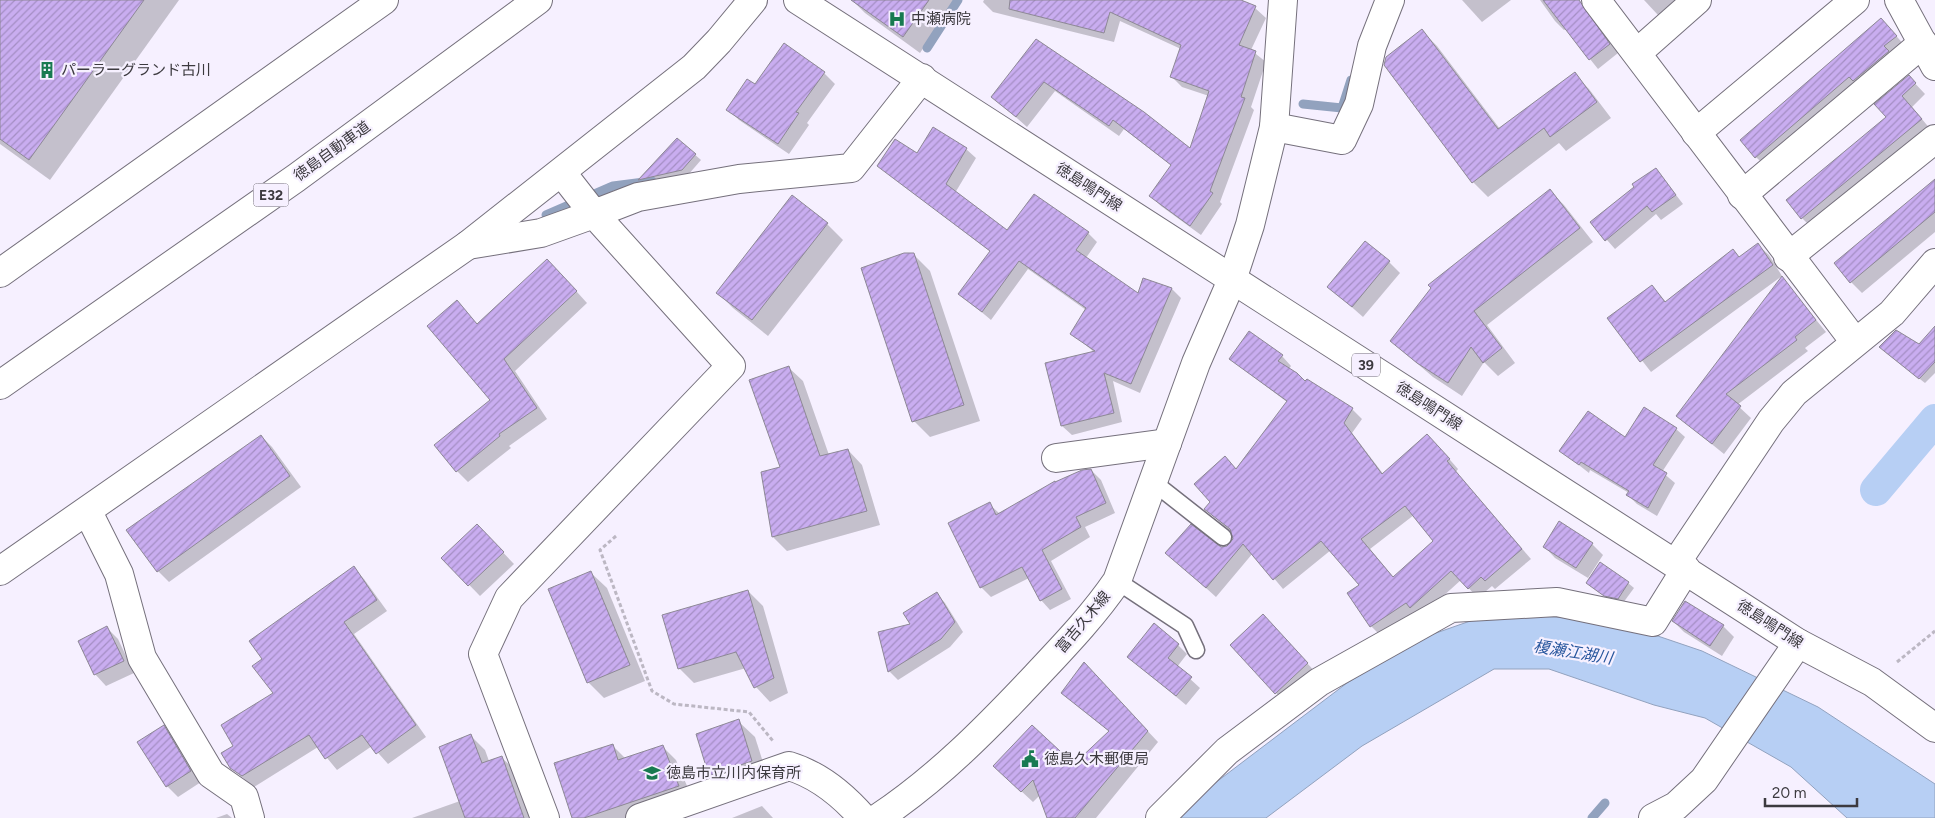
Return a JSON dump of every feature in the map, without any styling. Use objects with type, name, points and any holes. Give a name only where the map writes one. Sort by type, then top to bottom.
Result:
[{"type":"main road","points":[[0,273],[384,0]]},
{"type":"main road","name":"徳島自動車道","points":[[0,385],[296,178],[538,0]]},
{"type":"main road","points":[[468,245],[541,233],[580,197],[753,0]]},
{"type":"main road","name":"徳島鳴門線","points":[[798,0],[1798,643],[1872,682],[1935,728]]},
{"type":"main road","name":"富吉久木線","points":[[893,814],[978,738],[1097,611],[1117,581],[1196,363],[1232,280],[1250,225],[1274,127],[1283,0]]},
{"type":"main road","points":[[1274,127],[1342,140],[1359,104],[1372,46],[1390,0]]},
{"type":"main road","points":[[1596,0],[1788,257],[1855,342]]},
{"type":"main road","points":[[1637,53],[1698,0]]},
{"type":"main road","points":[[1696,133],[1855,0]]},
{"type":"main road","points":[[1742,195],[1929,55],[1907,4]]},
{"type":"main road","points":[[0,571],[88,512],[468,245],[580,197],[638,197],[738,179],[852,168],[922,78]]},
{"type":"main road","points":[[1788,257],[1935,139]]},
{"type":"main road","points":[[545,818],[483,654],[509,598],[731,366],[580,197]]},
{"type":"main road","points":[[1160,818],[1226,751],[1318,682],[1451,608],[1557,602],[1653,622],[1681,566],[1771,421],[1794,392],[1892,313],[1935,262]]},
{"type":"main road","points":[[1056,458],[1167,443]]},
{"type":"main road","points":[[88,512],[119,574],[142,658],[211,774],[244,798],[250,818]]},
{"type":"main road","points":[[1653,818],[1676,806],[1704,780],[1798,643]]},
{"type":"main road","points":[[640,818],[789,766],[813,774],[849,802],[863,818]]},
{"type":"lane","points":[[1153,482],[1223,537]]},
{"type":"lane","points":[[1117,581],[1185,626],[1196,650]]},
{"type":"path","points":[[616,536],[600,550],[652,691],[674,704],[749,712],[796,768]]},
{"type":"path","points":[[1872,682],[1935,631]]},
{"type":"water","name":"榎瀬江湖川","points":[[1493,613],[1598,620],[1646,632],[1702,651],[1818,707],[1935,784],[1935,818],[1847,818],[1791,767],[1705,718],[1654,705],[1549,669],[1494,669],[1362,746],[1266,818],[1178,818],[1186,805],[1347,683],[1419,639]]},
{"type":"building","name":"パーラーグランド古川","points":[[0,0],[144,0],[29,160],[0,139]]},
{"type":"building","name":"中瀬病院","points":[[851,0],[929,0],[903,37]]},
{"type":"building","points":[[1010,0],[1241,0],[1256,6],[1239,45],[1256,51],[1241,97],[1245,98],[1210,191],[1213,193],[1190,226],[1149,196],[1171,165],[1113,120],[1109,126],[1044,82],[1016,117],[991,97],[1036,39],[1144,112],[1190,148],[1209,91],[1170,77],[1181,45],[1110,12],[1104,33],[1009,9]]},
{"type":"building","points":[[1543,0],[1579,0],[1610,44],[1589,60]]},
{"type":"building","points":[[1881,18],[1897,36],[1884,46],[1889,51],[1853,81],[1849,77],[1755,158],[1740,140]]},
{"type":"building","points":[[1422,29],[1498,129],[1575,72],[1597,102],[1550,137],[1544,128],[1472,183],[1384,65],[1386,57]]},
{"type":"building","points":[[784,43],[825,72],[796,112],[799,113],[778,144],[726,110],[747,79],[755,84]]},
{"type":"building","points":[[1909,75],[1916,83],[1902,96],[1922,119],[1801,219],[1786,200],[1886,117],[1874,104]]},
{"type":"building","points":[[933,127],[967,148],[946,184],[1007,230],[1034,194],[1089,232],[1076,250],[1138,293],[1143,278],[1172,288],[1131,384],[1104,373],[1114,413],[1061,426],[1045,363],[1095,351],[1070,334],[1086,308],[1019,261],[982,312],[958,294],[990,251],[877,166],[895,139],[917,153]]},
{"type":"building","points":[[677,138],[696,154],[682,170],[638,180]]},
{"type":"building","points":[[1656,168],[1676,195],[1652,212],[1647,206],[1605,241],[1590,222],[1634,187],[1632,184]]},
{"type":"building","points":[[1935,179],[1935,212],[1850,283],[1834,263]]},
{"type":"building","points":[[1550,189],[1580,228],[1474,311],[1502,348],[1483,363],[1471,347],[1448,383],[1417,363],[1390,341],[1431,288],[1428,285]]},
{"type":"building","points":[[792,195],[828,223],[752,320],[716,293]]},
{"type":"building","points":[[1365,241],[1390,261],[1352,307],[1327,287]]},
{"type":"building","points":[[1758,243],[1773,265],[1640,362],[1607,318],[1652,285],[1665,302],[1733,249],[1739,257]]},
{"type":"building","points":[[904,253],[914,253],[964,405],[912,422],[861,268]]},
{"type":"building","points":[[547,259],[577,291],[504,359],[537,408],[499,434],[500,436],[456,472],[434,445],[490,400],[427,326],[457,300],[477,324]]},
{"type":"building","points":[[1782,276],[1816,320],[1795,337],[1797,340],[1726,394],[1741,406],[1712,444],[1676,416]]},
{"type":"building","points":[[1935,326],[1935,362],[1919,379],[1879,347],[1896,330],[1919,344]]},
{"type":"building","points":[[1249,331],[1283,355],[1278,361],[1297,373],[1305,381],[1307,379],[1353,408],[1344,423],[1382,474],[1427,434],[1450,459],[1447,461],[1522,549],[1485,581],[1481,577],[1468,589],[1451,571],[1410,608],[1406,603],[1370,627],[1347,593],[1359,585],[1321,541],[1273,580],[1243,544],[1206,588],[1165,553],[1191,524],[1221,547],[1227,546],[1233,539],[1230,529],[1204,509],[1210,502],[1194,484],[1225,456],[1236,469],[1287,401],[1229,359]],"holes":[[[1405,506],[1433,541],[1393,577],[1361,539]]]},
{"type":"building","points":[[789,366],[820,456],[848,449],[867,511],[772,537],[761,472],[780,467],[749,380]]},
{"type":"building","points":[[1644,407],[1677,428],[1653,465],[1667,473],[1648,508],[1626,495],[1629,491],[1581,462],[1579,465],[1559,451],[1588,411],[1625,437]]},
{"type":"building","points":[[261,435],[290,476],[157,572],[126,530]]},
{"type":"building","points":[[1091,469],[1106,503],[1076,517],[1081,527],[1042,550],[1062,589],[1040,601],[1022,567],[980,588],[948,523],[990,502],[996,515],[1055,481],[1082,470]]},
{"type":"building","points":[[1559,521],[1593,543],[1576,568],[1543,547]]},
{"type":"building","points":[[477,524],[504,552],[468,586],[441,558]]},
{"type":"building","points":[[1600,562],[1629,582],[1618,599],[1604,596],[1586,583]]},
{"type":"building","points":[[354,566],[377,600],[344,622],[416,725],[376,754],[362,735],[325,759],[309,735],[242,776],[230,768],[221,753],[233,746],[221,725],[273,693],[252,666],[262,659],[249,641]]},
{"type":"building","points":[[591,571],[630,665],[587,683],[548,589]]},
{"type":"building","points":[[748,590],[774,678],[754,688],[736,652],[678,669],[662,615]]},
{"type":"building","points":[[937,592],[955,622],[941,639],[888,672],[878,632],[910,624],[903,613]]},
{"type":"building","points":[[1685,601],[1724,625],[1710,646],[1672,621]]},
{"type":"building","points":[[1263,614],[1308,663],[1275,694],[1230,645]]},
{"type":"building","points":[[1154,623],[1179,644],[1168,658],[1192,677],[1176,696],[1127,657]]},
{"type":"building","points":[[107,626],[124,661],[94,675],[78,641]]},
{"type":"building","points":[[1084,662],[1148,731],[1075,818],[1047,818],[1033,780],[1021,792],[993,766],[1032,725],[1074,764],[1109,731],[1061,693]]},
{"type":"building","points":[[739,719],[752,761],[709,776],[696,734]]},
{"type":"building","points":[[164,725],[191,771],[166,787],[137,742]]},
{"type":"building","points":[[471,734],[482,763],[502,756],[524,818],[465,818],[439,747]]},
{"type":"building","points":[[613,744],[618,760],[663,745],[679,786],[584,818],[572,818],[554,763]]},
{"type":"waterway","points":[[927,48],[958,0]]},
{"type":"waterway","points":[[1303,104],[1342,108],[1351,80]]},
{"type":"waterway","points":[[546,215],[613,186],[652,181]]},
{"type":"waterway","points":[[1876,490],[1935,420]]},
{"type":"waterway","points":[[1592,818],[1605,803]]},
{"type":"place","name":"中瀬病院","points":[[897,19]]},
{"type":"place","name":"パーラーグランド古川","points":[[47,70]]},
{"type":"place","name":"徳島久木郵便局","points":[[1030,759]]},
{"type":"place","name":"徳島市立川内保育所","points":[[652,773]]}]
